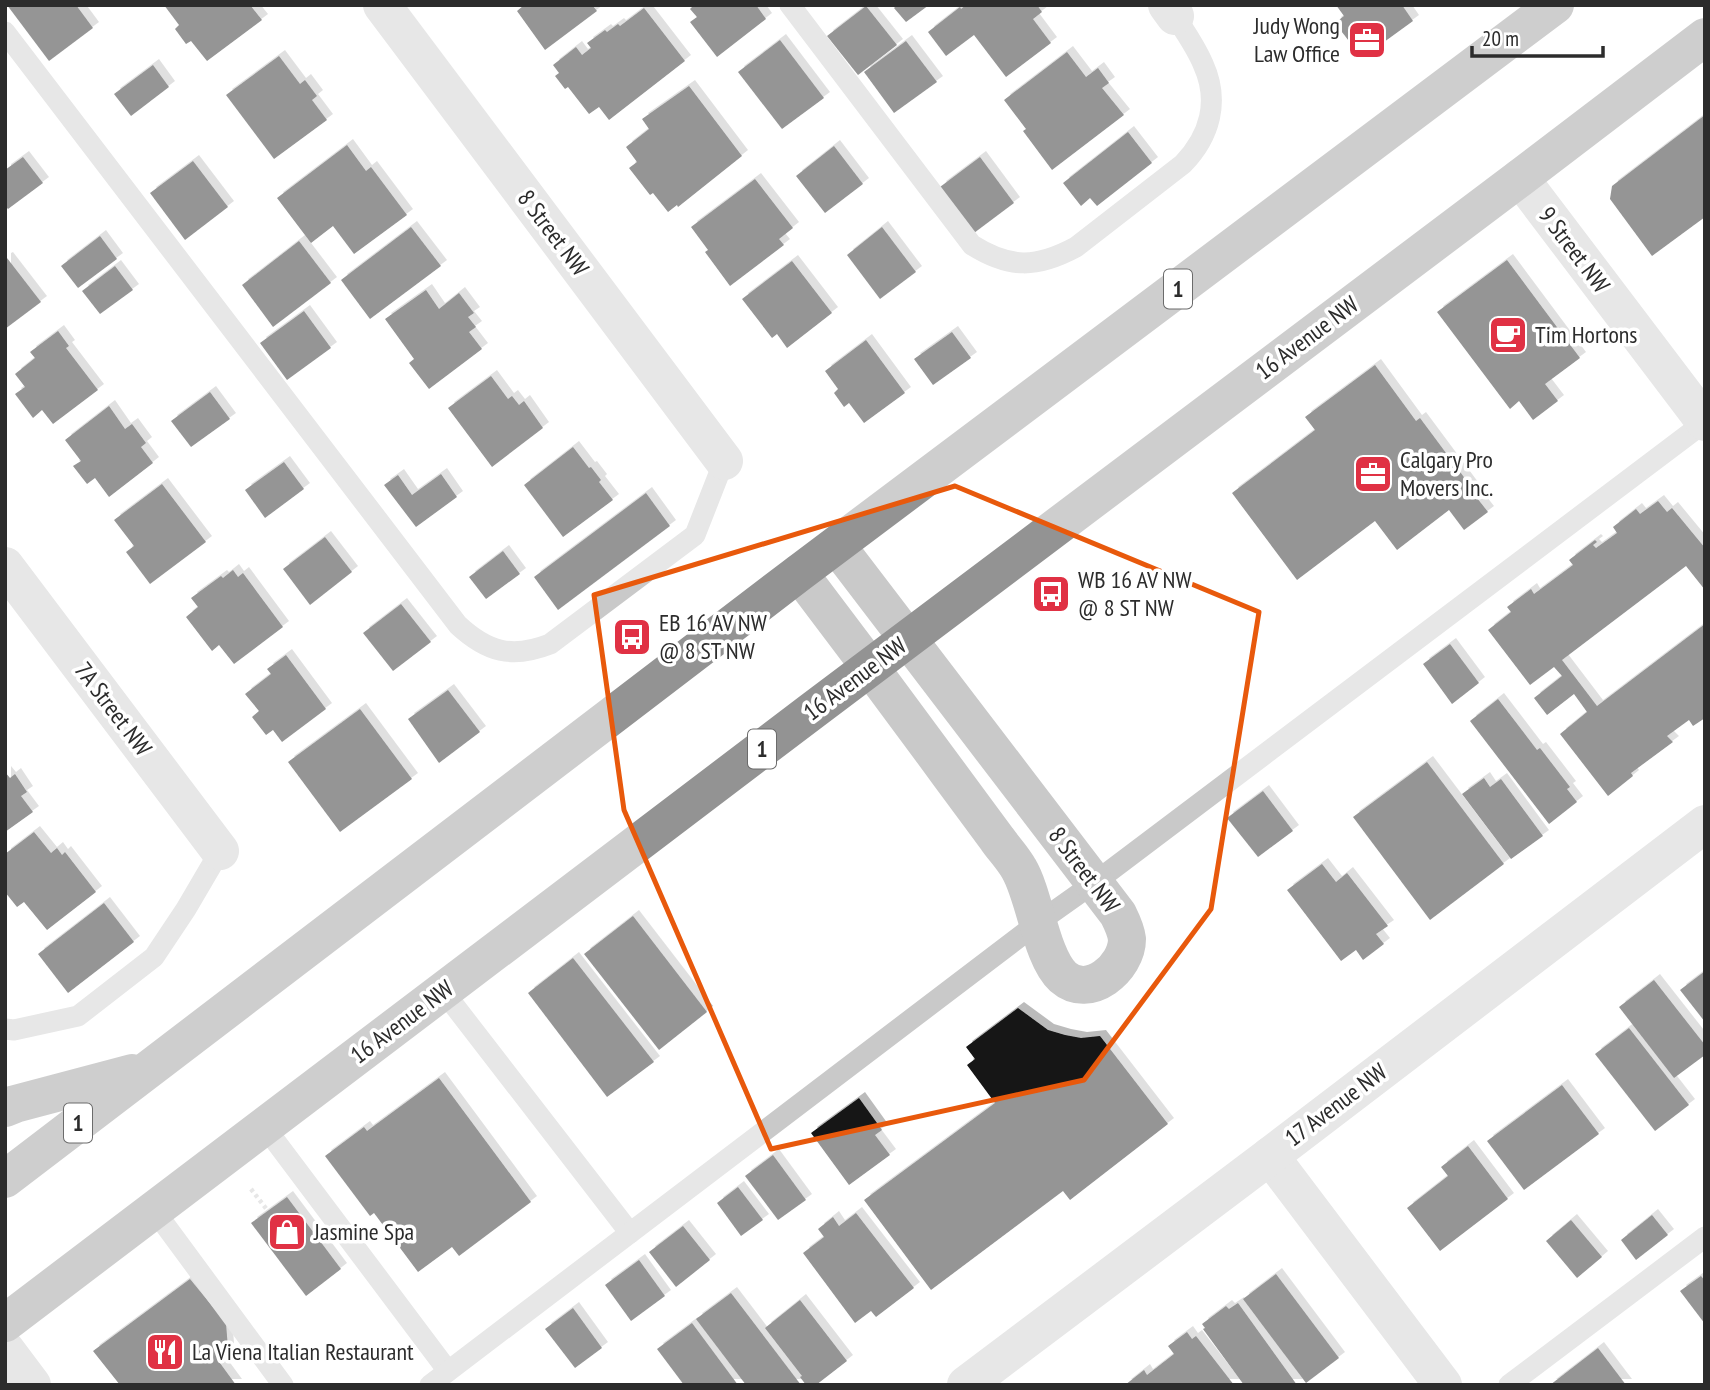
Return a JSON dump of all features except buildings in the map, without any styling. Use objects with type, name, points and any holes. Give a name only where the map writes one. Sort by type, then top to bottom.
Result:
[{"type":"highway","name":"1","points":[[5,1179],[799,573],[1555,5]]},
{"type":"highway","name":"16 Avenue NW","points":[[5,1323],[1705,37]]},
{"type":"highway","points":[[5,1108],[151,1068]]},
{"type":"street","name":"8 Street NW","points":[[382,5],[724,461]]},
{"type":"street","name":"9 Street NW","points":[[1520,178],[1705,422]]},
{"type":"street","name":"8 Street NW","points":[[799,573],[1020,870],[1049,955],[1057,969],[1074,983],[1100,981],[1111,974],[1120,964],[1127,939],[1124,926],[1111,904],[837,546]]},
{"type":"street","name":"7A Street NW","points":[[5,566],[220,851]]},
{"type":"street","name":"17 Avenue NW","points":[[966,1385],[1705,824]]},
{"type":"street","points":[[1270,1156],[1443,1385]]},
{"type":"street","points":[[5,1349],[32,1385]]},
{"type":"lane","points":[[790,5],[972,245],[986,254],[1020,263],[1040,262],[1076,247],[1195,152],[1209,121],[1212,101],[1210,81],[1203,63],[1171,11]]},
{"type":"lane","points":[[5,32],[458,625],[470,637],[485,646],[517,652],[550,644],[695,535],[724,461]]},
{"type":"lane","points":[[430,1385],[1039,922],[1705,422]]},
{"type":"lane","points":[[5,1029],[14,1030],[78,1016],[154,957],[220,851]]},
{"type":"lane","points":[[443,991],[630,1233]]},
{"type":"lane","points":[[264,1126],[449,1371]]},
{"type":"lane","points":[[154,1210],[283,1385]]},
{"type":"lane","points":[[1509,1385],[1705,1237]]},
{"type":"path","points":[[251,1188],[268,1211]]},
{"type":"highlighted area","points":[[955,486],[1259,612],[1211,909],[1084,1080],[771,1149],[624,810],[594,595]]},
{"type":"place","name":"Judy Wong Law Office","points":[[1367,40]]},
{"type":"place","name":"Tim Hortons","points":[[1508,335]]},
{"type":"place","name":"Calgary Pro Movers Inc.","points":[[1373,474]]},
{"type":"place","name":"WB 16 AV NW @ 8 ST NW","points":[[1051,594]]},
{"type":"place","name":"EB 16 AV NW @ 8 ST NW","points":[[632,637]]},
{"type":"place","name":"Jasmine Spa","points":[[287,1232]]},
{"type":"place","name":"La Viena Italian Restaurant","points":[[165,1352]]}]
